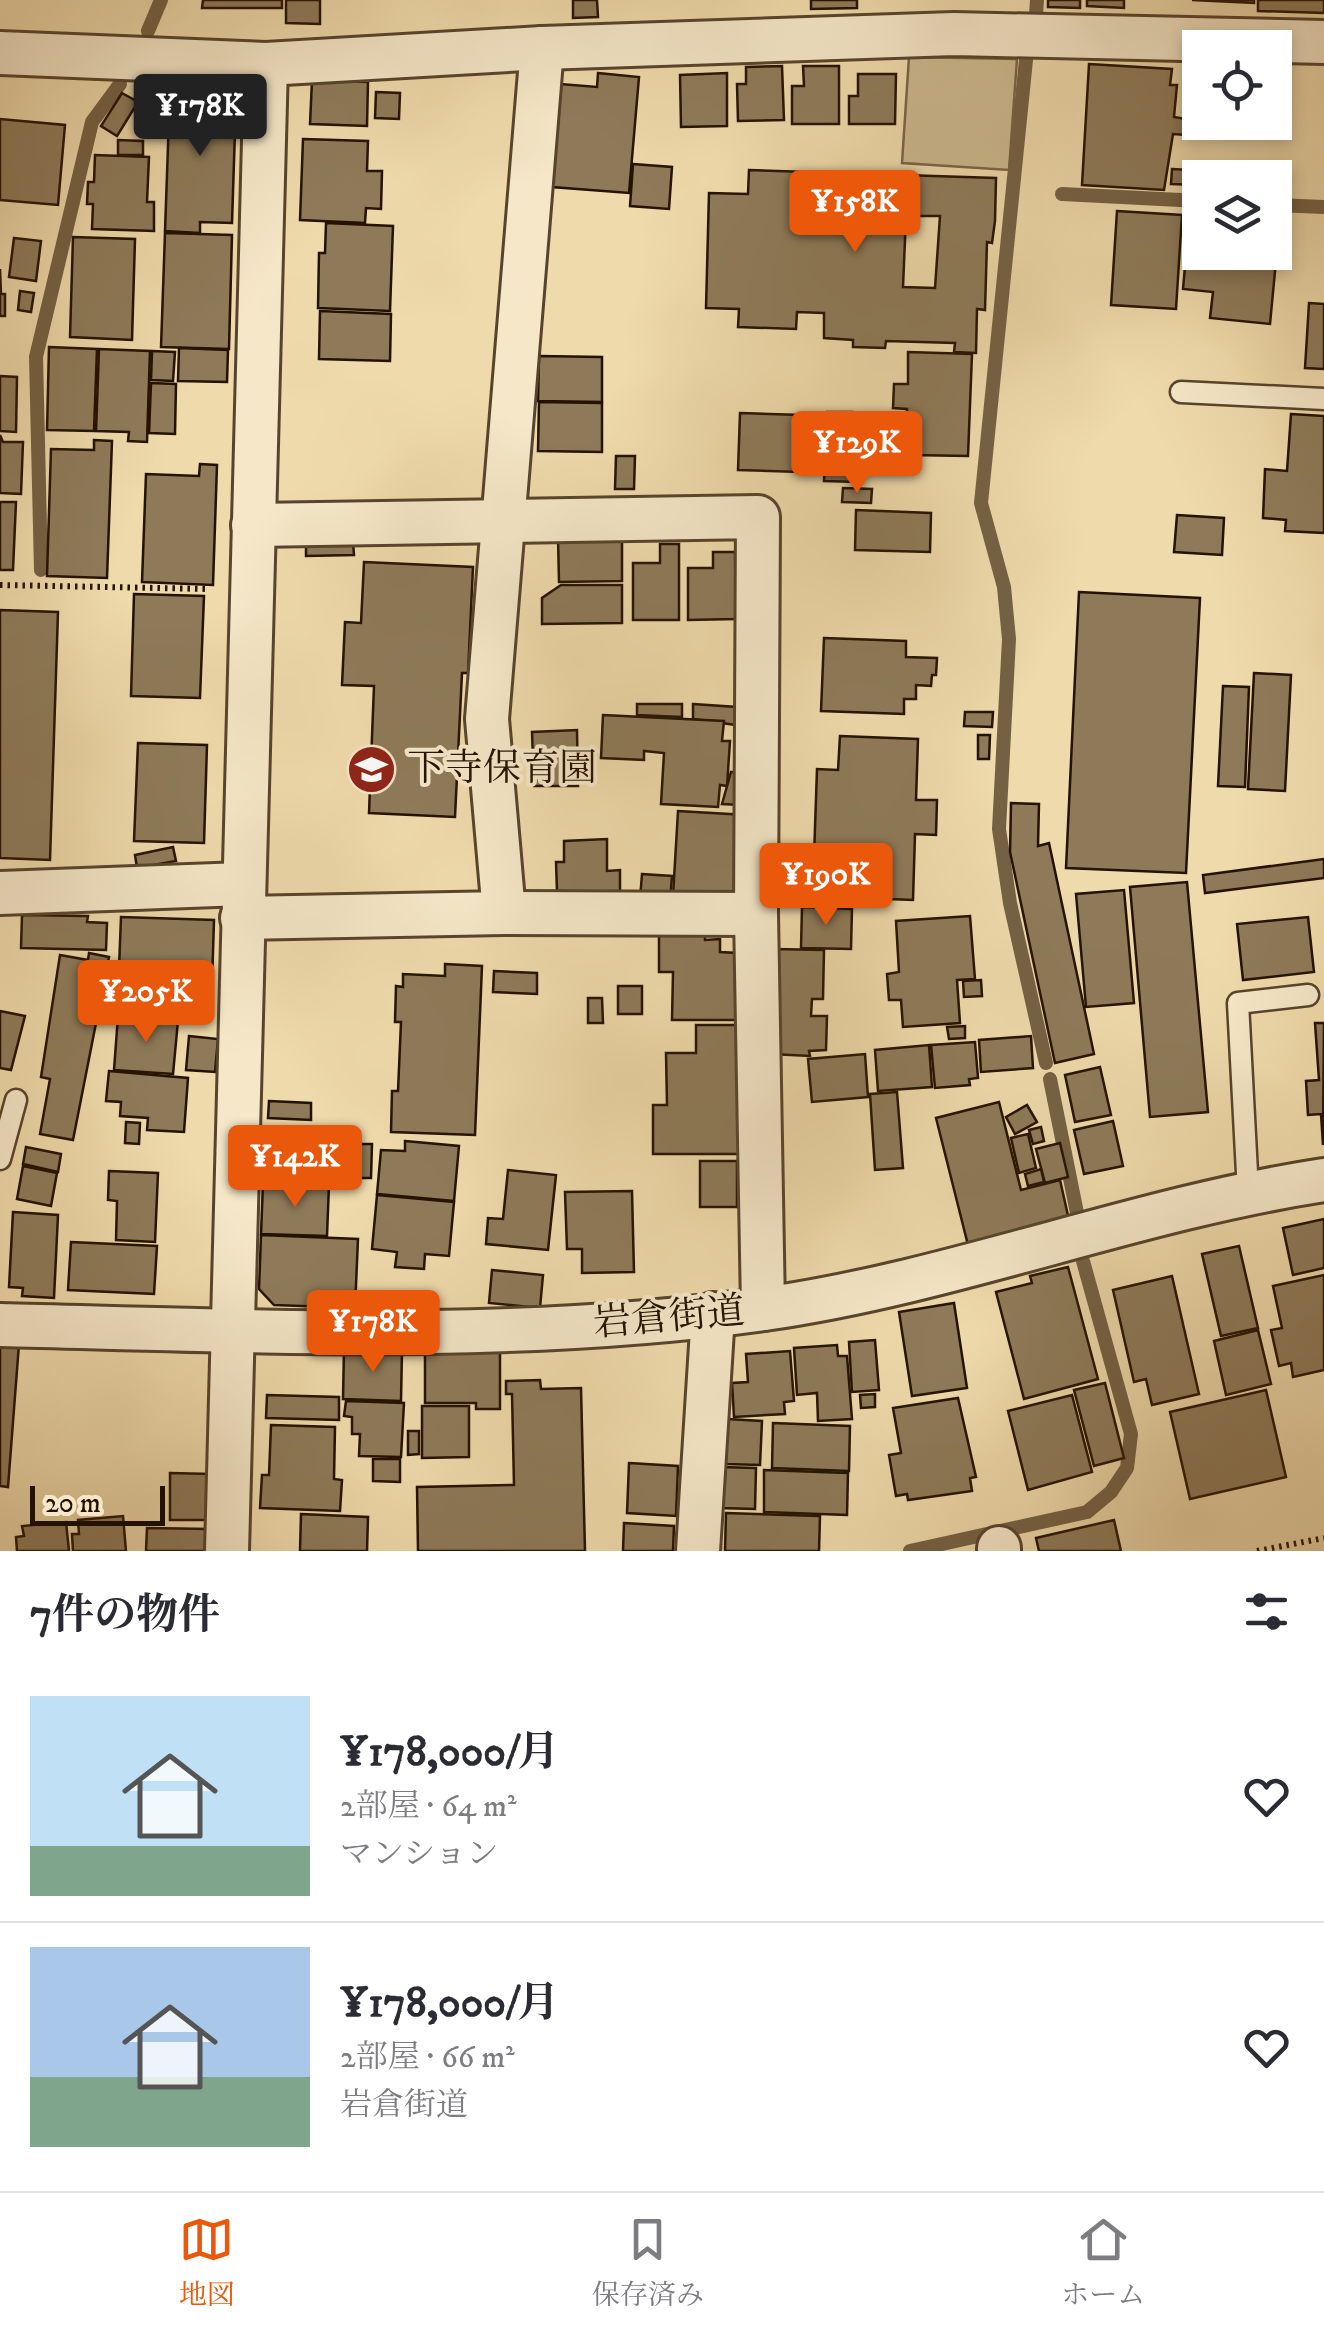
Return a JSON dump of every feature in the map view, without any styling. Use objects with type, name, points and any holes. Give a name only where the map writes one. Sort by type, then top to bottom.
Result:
[{"type":"street","points":[[0,53],[266,64],[542,48],[954,34],[1324,42]]},
{"type":"street","points":[[504,913],[487,719],[542,48]]},
{"type":"street","points":[[226,1551],[266,64]]},
{"type":"street","points":[[253,525],[758,517],[756,914],[764,1309]]},
{"type":"street","points":[[0,893],[504,913],[756,914]]},
{"type":"street","name":"岩倉街道","points":[[1,1321],[230,1330],[525,1332],[764,1309],[881,1288],[1248,1192],[1324,1180]]},
{"type":"street","points":[[698,1551],[713,1314]]},
{"type":"lane","points":[[1181,392],[1324,399]]},
{"type":"lane","points":[[1248,1192],[1238,1003],[1308,996]]},
{"type":"lane","points":[[0,1158],[16,1100]]},
{"type":"path","points":[[0,585],[252,589]]},
{"type":"path","points":[[1258,1551],[1324,1538]]},
{"type":"shaded area","points":[[909,57],[1017,59],[1009,170],[902,163]]},
{"type":"building","points":[[203,0],[282,0],[282,8],[202,8]]},
{"type":"building","points":[[286,0],[320,0],[320,24],[286,23]]},
{"type":"building","points":[[573,0],[597,0],[598,17],[573,18]]},
{"type":"building","points":[[811,0],[857,0],[857,8],[811,9]]},
{"type":"building","points":[[1048,0],[1080,0],[1080,8],[1048,7]]},
{"type":"building","points":[[1087,0],[1124,0],[1124,8],[1087,6]]},
{"type":"building","points":[[1192,0],[1254,0],[1254,3]]},
{"type":"building","points":[[1258,0],[1324,0],[1324,13],[1258,11]]},
{"type":"building","points":[[1089,64],[1172,69],[1170,85],[1177,85],[1174,117],[1182,118],[1182,135],[1173,134],[1164,190],[1082,185]]},
{"type":"building","points":[[782,66],[784,120],[738,121],[737,84],[746,84],[746,67]]},
{"type":"building","points":[[803,66],[839,66],[839,124],[792,124],[792,86],[804,86]]},
{"type":"building","points":[[598,73],[639,77],[629,193],[552,187],[561,84],[597,87]]},
{"type":"building","points":[[727,73],[727,126],[681,127],[680,75]]},
{"type":"building","points":[[858,74],[896,74],[895,124],[849,124],[849,96],[858,96]]},
{"type":"building","points":[[312,80],[368,82],[367,126],[310,124]]},
{"type":"building","points":[[170,89],[230,91],[229,99],[236,100],[232,223],[200,222],[200,233],[165,231]]},
{"type":"building","points":[[376,92],[400,93],[399,119],[375,118]]},
{"type":"building","points":[[122,93],[138,102],[117,136],[101,126]]},
{"type":"building","points":[[0,119],[65,125],[58,205],[0,200]]},
{"type":"building","points":[[303,139],[368,141],[367,171],[382,171],[381,209],[366,208],[365,223],[300,220]]},
{"type":"building","points":[[118,140],[143,141],[143,155],[118,155]]},
{"type":"building","points":[[95,155],[149,157],[147,202],[154,202],[154,231],[92,229],[93,204],[87,204],[88,182],[94,182]]},
{"type":"building","points":[[633,164],[672,167],[669,209],[630,206]]},
{"type":"building","points":[[1172,169],[1182,170],[1182,184],[1171,184]]},
{"type":"building","points":[[749,170],[996,178],[992,243],[987,242],[985,310],[977,309],[976,353],[954,352],[955,343],[886,341],[885,348],[853,347],[853,340],[824,338],[824,313],[797,312],[796,329],[738,327],[739,309],[706,308],[709,193],[748,194]],"holes":[[[906,216],[940,216],[935,288],[903,287]]]},
{"type":"building","points":[[1117,211],[1182,215],[1176,309],[1111,305]]},
{"type":"building","points":[[326,223],[393,226],[390,311],[318,308],[319,253],[325,253]]},
{"type":"building","points":[[165,233],[232,235],[229,349],[161,347]]},
{"type":"building","points":[[73,237],[135,239],[132,340],[70,337]]},
{"type":"building","points":[[14,238],[41,241],[36,281],[9,277]]},
{"type":"building","points":[[0,269],[1,294],[5,294],[5,316],[0,316]]},
{"type":"building","points":[[1185,270],[1275,270],[1270,324],[1210,318],[1213,292],[1183,289]]},
{"type":"building","points":[[20,291],[34,293],[31,312],[18,310]]},
{"type":"building","points":[[1309,303],[1324,304],[1324,369],[1305,368]]},
{"type":"building","points":[[320,311],[391,314],[390,361],[319,359]]},
{"type":"building","points":[[49,347],[97,349],[94,431],[47,430]]},
{"type":"building","points":[[179,348],[228,350],[227,382],[178,381]]},
{"type":"building","points":[[99,349],[150,351],[147,442],[128,441],[129,432],[96,431]]},
{"type":"building","points":[[152,351],[175,352],[173,381],[151,380]]},
{"type":"building","points":[[908,352],[972,354],[968,456],[910,455],[910,445],[906,444],[907,409],[893,408],[894,384],[908,384]]},
{"type":"building","points":[[539,356],[602,357],[602,402],[538,401]]},
{"type":"building","points":[[0,376],[17,377],[16,432],[0,431]]},
{"type":"building","points":[[151,383],[176,384],[175,434],[149,433]]},
{"type":"building","points":[[539,402],[602,403],[602,452],[538,451]]},
{"type":"building","points":[[827,412],[852,412],[851,439],[826,439]]},
{"type":"building","points":[[740,413],[801,415],[799,472],[738,470]]},
{"type":"building","points":[[1291,414],[1324,416],[1324,533],[1285,531],[1286,520],[1263,518],[1265,469],[1287,471]]},
{"type":"building","points":[[0,435],[3,442],[23,442],[21,494],[0,493]]},
{"type":"building","points":[[94,440],[112,441],[107,578],[47,576],[51,449],[94,450]]},
{"type":"building","points":[[826,440],[860,441],[859,482],[824,481]]},
{"type":"building","points":[[616,456],[635,456],[634,489],[615,489]]},
{"type":"building","points":[[200,464],[217,465],[213,585],[142,582],[146,474],[199,476]]},
{"type":"building","points":[[843,488],[872,489],[871,503],[842,502]]},
{"type":"building","points":[[0,502],[16,502],[13,570],[0,570]]},
{"type":"building","points":[[856,510],[931,513],[930,552],[855,550]]},
{"type":"building","points":[[1177,515],[1224,518],[1222,555],[1174,552]]},
{"type":"building","points":[[622,533],[622,581],[559,582],[558,537]]},
{"type":"building","points":[[353,542],[354,555],[306,556],[306,543]]},
{"type":"building","points":[[660,544],[679,544],[679,620],[633,620],[633,563],[660,563]]},
{"type":"building","points":[[713,552],[735,552],[736,619],[688,620],[688,568],[713,568]]},
{"type":"building","points":[[364,562],[473,567],[468,673],[462,673],[455,817],[369,813],[374,686],[342,685],[345,622],[361,623]]},
{"type":"building","points":[[561,585],[622,585],[622,623],[542,624],[542,598]]},
{"type":"building","points":[[1079,592],[1200,598],[1186,873],[1066,868]]},
{"type":"building","points":[[134,594],[204,596],[200,698],[131,696]]},
{"type":"building","points":[[0,610],[58,612],[50,860],[0,858]]},
{"type":"building","points":[[824,638],[906,641],[906,657],[937,658],[936,675],[932,675],[931,686],[916,685],[916,699],[904,699],[904,714],[821,711]]},
{"type":"building","points":[[1254,673],[1291,675],[1285,791],[1248,789]]},
{"type":"building","points":[[1223,686],[1249,687],[1245,787],[1218,786]]},
{"type":"building","points":[[637,704],[682,704],[682,717],[637,715]]},
{"type":"building","points":[[693,704],[737,707],[736,725],[693,719]]},
{"type":"building","points":[[965,712],[993,712],[992,727],[964,726]]},
{"type":"building","points":[[603,715],[724,721],[722,741],[730,741],[727,786],[720,785],[718,807],[661,804],[664,753],[644,751],[644,760],[601,758]]},
{"type":"building","points":[[577,730],[578,786],[534,786],[532,732]]},
{"type":"building","points":[[978,735],[990,735],[989,759],[978,759]]},
{"type":"building","points":[[840,736],[918,739],[916,800],[937,800],[936,835],[915,834],[913,900],[835,897],[836,858],[814,857],[817,769],[838,770]]},
{"type":"building","points":[[138,743],[207,745],[204,843],[134,841]]},
{"type":"building","points":[[731,772],[743,772],[742,805],[722,804]]},
{"type":"building","points":[[1011,803],[1039,804],[1038,846],[1049,843],[1094,1054],[1055,1063],[1010,852]]},
{"type":"building","points":[[678,811],[746,815],[741,899],[673,896]]},
{"type":"building","points":[[607,839],[607,871],[620,870],[620,901],[565,902],[565,891],[557,891],[556,862],[564,862],[564,841]]},
{"type":"building","points":[[173,847],[176,861],[137,868],[135,855]]},
{"type":"building","points":[[814,857],[836,858],[835,897],[813,896]]},
{"type":"building","points":[[1324,859],[1324,878],[1205,893],[1203,875]]},
{"type":"building","points":[[642,874],[672,876],[670,900],[640,899]]},
{"type":"building","points":[[1187,882],[1208,1112],[1150,1117],[1130,887]]},
{"type":"building","points":[[1124,890],[1134,1003],[1086,1007],[1076,894]]},
{"type":"building","points":[[802,907],[852,909],[851,949],[801,948]]},
{"type":"building","points":[[22,915],[88,916],[87,922],[107,923],[106,950],[21,948]]},
{"type":"building","points":[[970,916],[975,979],[957,980],[960,1023],[903,1027],[901,1000],[889,1000],[887,974],[899,972],[896,921]]},
{"type":"building","points":[[121,917],[214,920],[211,1017],[152,1016],[153,969],[119,968]]},
{"type":"building","points":[[1308,917],[1314,972],[1243,980],[1237,924]]},
{"type":"building","points":[[659,929],[705,929],[705,940],[720,939],[720,952],[738,953],[738,1020],[672,1020],[673,972],[659,972]]},
{"type":"building","points":[[774,949],[824,950],[823,999],[812,999],[811,1016],[827,1016],[826,1050],[809,1051],[810,1056],[771,1054]]},
{"type":"building","points":[[89,953],[109,957],[73,1140],[40,1134],[50,1079],[41,1077],[60,955],[88,960]]},
{"type":"building","points":[[445,964],[482,966],[475,1135],[391,1132],[392,1091],[398,1091],[401,1022],[395,1022],[396,986],[403,987],[403,974],[445,976]]},
{"type":"building","points":[[494,971],[537,973],[537,994],[493,992]]},
{"type":"building","points":[[981,980],[982,996],[964,997],[963,981]]},
{"type":"building","points":[[618,986],[642,986],[642,1014],[618,1014]]},
{"type":"building","points":[[588,998],[602,998],[603,1023],[588,1023]]},
{"type":"building","points":[[0,1011],[25,1016],[11,1070],[0,1068]]},
{"type":"building","points":[[118,1016],[178,1021],[173,1074],[114,1070]]},
{"type":"building","points":[[1315,1023],[1324,1023],[1323,1145],[1321,1114],[1308,1115],[1306,1081],[1319,1080]]},
{"type":"building","points":[[696,1025],[739,1025],[739,1154],[653,1154],[653,1105],[667,1105],[666,1053],[696,1053]]},
{"type":"building","points":[[965,1026],[965,1038],[949,1039],[947,1027]]},
{"type":"building","points":[[189,1036],[218,1039],[215,1072],[186,1070]]},
{"type":"building","points":[[1031,1036],[1033,1068],[981,1072],[979,1040]]},
{"type":"building","points":[[975,1042],[978,1078],[969,1079],[970,1085],[935,1088],[931,1045]]},
{"type":"building","points":[[929,1045],[932,1087],[878,1091],[875,1050]]},
{"type":"building","points":[[865,1054],[868,1097],[812,1102],[808,1059]]},
{"type":"building","points":[[1100,1067],[1111,1115],[1075,1122],[1065,1075]]},
{"type":"building","points":[[109,1071],[188,1078],[184,1132],[147,1130],[148,1118],[120,1116],[121,1102],[106,1101]]},
{"type":"building","points":[[897,1092],[903,1168],[875,1170],[870,1094]]},
{"type":"building","points":[[269,1101],[311,1103],[311,1120],[268,1118]]},
{"type":"building","points":[[999,1102],[1021,1190],[1060,1180],[1069,1220],[968,1245],[936,1118]]},
{"type":"building","points":[[1027,1105],[1037,1122],[1015,1134],[1006,1117]]},
{"type":"building","points":[[1113,1121],[1123,1166],[1084,1174],[1074,1130]]},
{"type":"building","points":[[126,1122],[140,1123],[139,1144],[125,1143]]},
{"type":"building","points":[[1041,1127],[1044,1141],[1033,1144],[1029,1130]]},
{"type":"building","points":[[270,1128],[309,1129],[307,1182],[268,1181]]},
{"type":"building","points":[[311,1128],[344,1129],[344,1141],[355,1142],[354,1179],[309,1177]]},
{"type":"building","points":[[1028,1134],[1036,1168],[1019,1173],[1011,1138]]},
{"type":"building","points":[[405,1141],[459,1146],[454,1201],[377,1194],[381,1150],[405,1151]]},
{"type":"building","points":[[1060,1143],[1068,1177],[1045,1183],[1036,1149]]},
{"type":"building","points":[[358,1144],[372,1144],[371,1178],[356,1178]]},
{"type":"building","points":[[26,1147],[61,1154],[58,1172],[23,1164]]},
{"type":"building","points":[[700,1161],[737,1161],[737,1207],[700,1207]]},
{"type":"building","points":[[23,1166],[57,1173],[51,1206],[17,1199]]},
{"type":"building","points":[[1041,1169],[1044,1182],[1028,1186],[1025,1174]]},
{"type":"building","points":[[508,1170],[556,1175],[548,1250],[486,1244],[488,1218],[503,1219]]},
{"type":"building","points":[[109,1171],[158,1173],[155,1242],[116,1240],[117,1201],[108,1200]]},
{"type":"building","points":[[263,1183],[329,1185],[327,1236],[261,1234]]},
{"type":"building","points":[[632,1191],[634,1272],[582,1273],[582,1249],[567,1249],[565,1192]]},
{"type":"building","points":[[377,1195],[454,1202],[449,1256],[425,1254],[424,1269],[395,1267],[397,1252],[372,1249]]},
{"type":"building","points":[[13,1212],[58,1215],[54,1298],[22,1296],[23,1288],[9,1287]]},
{"type":"building","points":[[1324,1219],[1324,1268],[1293,1275],[1283,1228]]},
{"type":"building","points":[[261,1235],[358,1239],[355,1308],[274,1305],[259,1289]]},
{"type":"building","points":[[71,1242],[157,1246],[154,1294],[68,1290]]},
{"type":"building","points":[[1239,1246],[1258,1328],[1221,1336],[1202,1254]]},
{"type":"building","points":[[1068,1267],[1098,1379],[1024,1399],[996,1292],[1032,1283],[1030,1276]]},
{"type":"building","points":[[492,1270],[543,1275],[540,1308],[489,1303]]},
{"type":"building","points":[[1324,1275],[1324,1370],[1293,1377],[1291,1363],[1279,1366],[1271,1330],[1282,1328],[1273,1286]]},
{"type":"building","points":[[1172,1276],[1199,1394],[1152,1405],[1146,1379],[1134,1382],[1113,1290]]},
{"type":"building","points":[[954,1303],[967,1388],[912,1396],[899,1312]]},
{"type":"building","points":[[1258,1330],[1271,1384],[1226,1395],[1214,1341]]},
{"type":"building","points":[[875,1340],[879,1390],[852,1392],[849,1342]]},
{"type":"building","points":[[0,1343],[19,1344],[8,1487],[0,1486]]},
{"type":"building","points":[[500,1345],[500,1409],[476,1409],[476,1403],[425,1403],[425,1350]]},
{"type":"building","points":[[837,1345],[838,1356],[847,1356],[852,1419],[818,1421],[817,1393],[797,1395],[794,1348]]},
{"type":"building","points":[[344,1349],[402,1350],[401,1401],[343,1399]]},
{"type":"building","points":[[790,1351],[794,1401],[784,1402],[785,1414],[734,1417],[732,1383],[748,1382],[746,1354]]},
{"type":"building","points":[[540,1380],[541,1389],[581,1388],[585,1551],[418,1551],[417,1487],[514,1485],[512,1394],[506,1394],[506,1381]]},
{"type":"building","points":[[1105,1383],[1124,1458],[1094,1466],[1074,1390]]},
{"type":"building","points":[[1266,1390],[1286,1477],[1190,1499],[1170,1412]]},
{"type":"building","points":[[875,1394],[875,1407],[861,1408],[860,1395]]},
{"type":"building","points":[[267,1395],[339,1397],[339,1420],[266,1418]]},
{"type":"building","points":[[1072,1395],[1092,1472],[1028,1490],[1008,1411]]},
{"type":"building","points":[[958,1398],[976,1477],[970,1478],[972,1491],[908,1500],[907,1494],[896,1496],[889,1455],[901,1453],[893,1408]]},
{"type":"building","points":[[346,1401],[404,1403],[401,1457],[359,1456],[360,1434],[352,1434],[352,1417],[344,1416]]},
{"type":"building","points":[[422,1406],[469,1406],[469,1457],[422,1458]]},
{"type":"building","points":[[727,1419],[762,1421],[760,1465],[725,1464]]},
{"type":"building","points":[[773,1423],[850,1426],[849,1471],[772,1468]]},
{"type":"building","points":[[271,1425],[335,1427],[334,1479],[342,1480],[340,1511],[260,1508],[262,1475],[269,1475]]},
{"type":"building","points":[[408,1431],[419,1431],[419,1454],[408,1455]]},
{"type":"building","points":[[373,1459],[400,1459],[400,1482],[373,1481]]},
{"type":"building","points":[[629,1463],[678,1466],[676,1516],[627,1513]]},
{"type":"building","points":[[720,1467],[756,1468],[755,1509],[719,1508]]},
{"type":"building","points":[[764,1470],[848,1473],[847,1515],[764,1512]]},
{"type":"building","points":[[170,1473],[211,1474],[210,1520],[170,1520]]},
{"type":"building","points":[[726,1513],[820,1516],[819,1551],[725,1551]]},
{"type":"building","points":[[301,1514],[368,1517],[367,1551],[300,1551]]},
{"type":"building","points":[[123,1516],[126,1551],[73,1551],[72,1534],[79,1534],[78,1520]]},
{"type":"building","points":[[1114,1520],[1121,1551],[1039,1551],[1036,1538]]},
{"type":"building","points":[[66,1522],[69,1551],[17,1551],[16,1537],[24,1536],[22,1526]]},
{"type":"building","points":[[624,1523],[674,1526],[673,1551],[623,1551]]},
{"type":"building","points":[[147,1528],[210,1529],[209,1551],[146,1551]]},
{"type":"waterway","points":[[148,31],[161,0]]},
{"type":"waterway","points":[[1036,15],[1037,0]]},
{"type":"waterway","points":[[1026,60],[981,503],[1004,587],[1009,639],[999,829],[1010,903],[1046,1063]]},
{"type":"waterway","points":[[41,570],[36,357],[92,122],[120,84]]},
{"type":"waterway","points":[[1062,194],[1182,200]]},
{"type":"waterway","points":[[1292,206],[1324,207]]},
{"type":"waterway","points":[[1050,1079],[1078,1218]]},
{"type":"waterway","points":[[910,1551],[1087,1512],[1111,1492],[1127,1468],[1131,1434],[1083,1261]]},
{"type":"place","name":"下寺保育園","points":[[372,769]]}]
